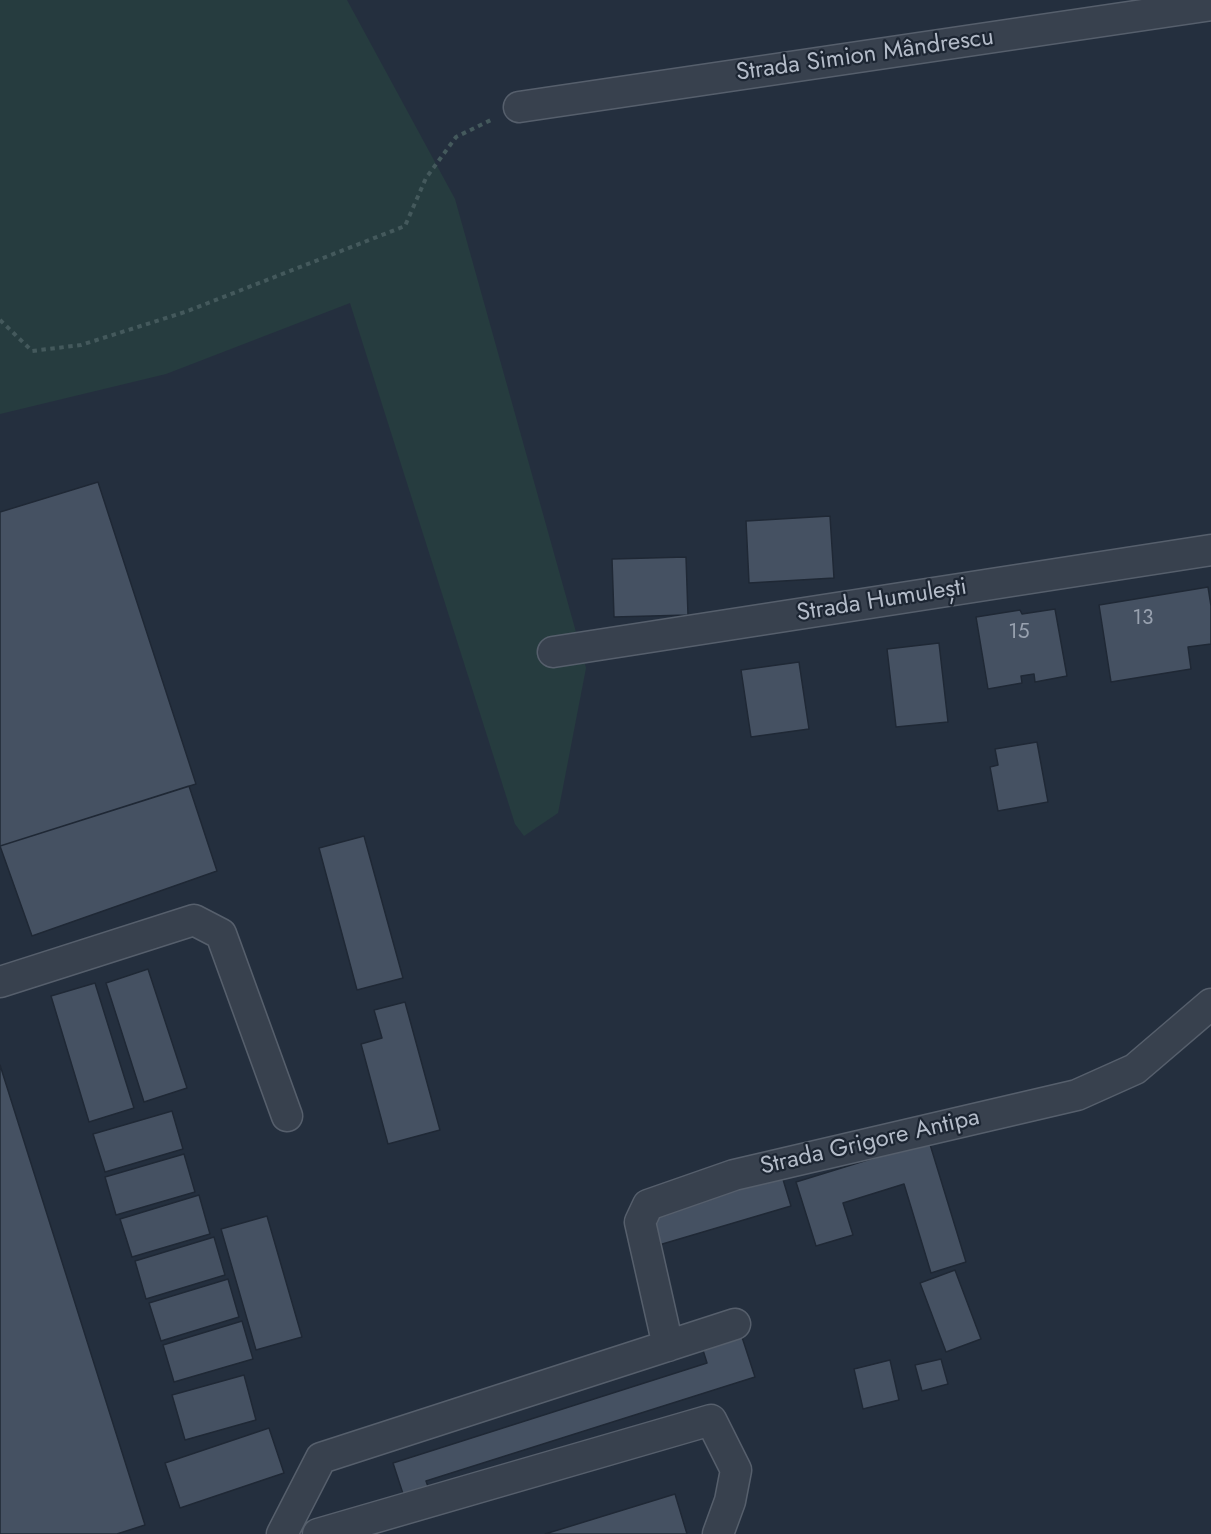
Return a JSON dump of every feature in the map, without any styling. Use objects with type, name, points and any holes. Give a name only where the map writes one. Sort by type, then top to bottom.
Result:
[{"type":"street","name":"Strada Simion Mândrescu","points":[[519,106],[1211,5]]},
{"type":"street","name":"Strada Humulești","points":[[552,652],[1211,550]]},
{"type":"street","points":[[0,982],[194,920],[221,934],[287,1116]]},
{"type":"street","name":"Strada Grigore Antipa","points":[[668,1346],[640,1222],[648,1205],[734,1175],[1077,1095],[1135,1069],[1211,1004]]},
{"type":"street","points":[[282,1534],[321,1458],[735,1324]]},
{"type":"street","points":[[318,1534],[366,1527],[711,1420],[736,1470],[730,1501],[718,1534]]},
{"type":"path","points":[[0,320],[32,351],[81,345],[185,312],[405,226],[426,178],[456,137],[519,106]]},
{"type":"green space","points":[[0,0],[347,0],[455,199],[586,668],[558,813],[524,836],[515,824],[350,303],[166,374],[0,414]]},
{"type":"building","points":[[98,482],[196,784],[0,846],[0,512]]},
{"type":"building","points":[[830,516],[834,578],[749,583],[746,521]]},
{"type":"building","points":[[686,557],[688,615],[614,617],[612,559]]},
{"type":"building","points":[[1208,587],[1211,606],[1211,644],[1188,647],[1191,669],[1111,682],[1099,605]]},
{"type":"building","points":[[1055,609],[1067,676],[1035,682],[1034,674],[1021,676],[1022,683],[988,689],[976,617],[1020,610],[1022,614]]},
{"type":"building","points":[[939,643],[948,722],[896,727],[887,649]]},
{"type":"building","points":[[799,662],[809,729],[751,737],[741,670]]},
{"type":"building","points":[[1037,742],[1048,802],[998,811],[990,767],[998,765],[995,749]]},
{"type":"building","points":[[189,786],[217,871],[32,936],[0,846]]},
{"type":"building","points":[[364,836],[403,978],[357,990],[319,848]]},
{"type":"building","points":[[148,969],[187,1088],[144,1102],[106,983]]},
{"type":"building","points":[[95,983],[134,1108],[89,1122],[51,996]]},
{"type":"building","points":[[405,1002],[440,1130],[388,1144],[361,1044],[382,1038],[374,1010]]},
{"type":"building","points":[[0,1065],[145,1525],[117,1534],[0,1534]]},
{"type":"building","points":[[172,1111],[183,1149],[105,1172],[93,1134]]},
{"type":"building","points":[[929,1141],[966,1262],[931,1273],[904,1184],[843,1203],[853,1235],[816,1246],[796,1182]]},
{"type":"building","points":[[184,1154],[195,1192],[116,1215],[105,1177]]},
{"type":"building","points":[[782,1176],[791,1206],[659,1245],[650,1215]]},
{"type":"building","points":[[199,1195],[210,1234],[132,1257],[120,1219]]},
{"type":"building","points":[[267,1216],[302,1337],[256,1350],[221,1229]]},
{"type":"building","points":[[214,1237],[225,1275],[146,1299],[135,1261]]},
{"type":"building","points":[[955,1270],[981,1339],[946,1352],[920,1283]]},
{"type":"building","points":[[228,1279],[239,1317],[161,1341],[149,1303]]},
{"type":"building","points":[[242,1321],[253,1359],[174,1382],[163,1345]]},
{"type":"building","points":[[741,1334],[755,1377],[426,1481],[430,1492],[405,1500],[393,1463],[707,1363],[702,1347]]},
{"type":"building","points":[[941,1359],[948,1384],[922,1391],[915,1365]]},
{"type":"building","points":[[890,1360],[899,1400],[863,1409],[854,1369]]},
{"type":"building","points":[[244,1375],[256,1420],[185,1440],[172,1395]]},
{"type":"building","points":[[269,1428],[284,1473],[180,1508],[165,1463]]},
{"type":"building","points":[[675,1494],[687,1534],[545,1534]]}]
